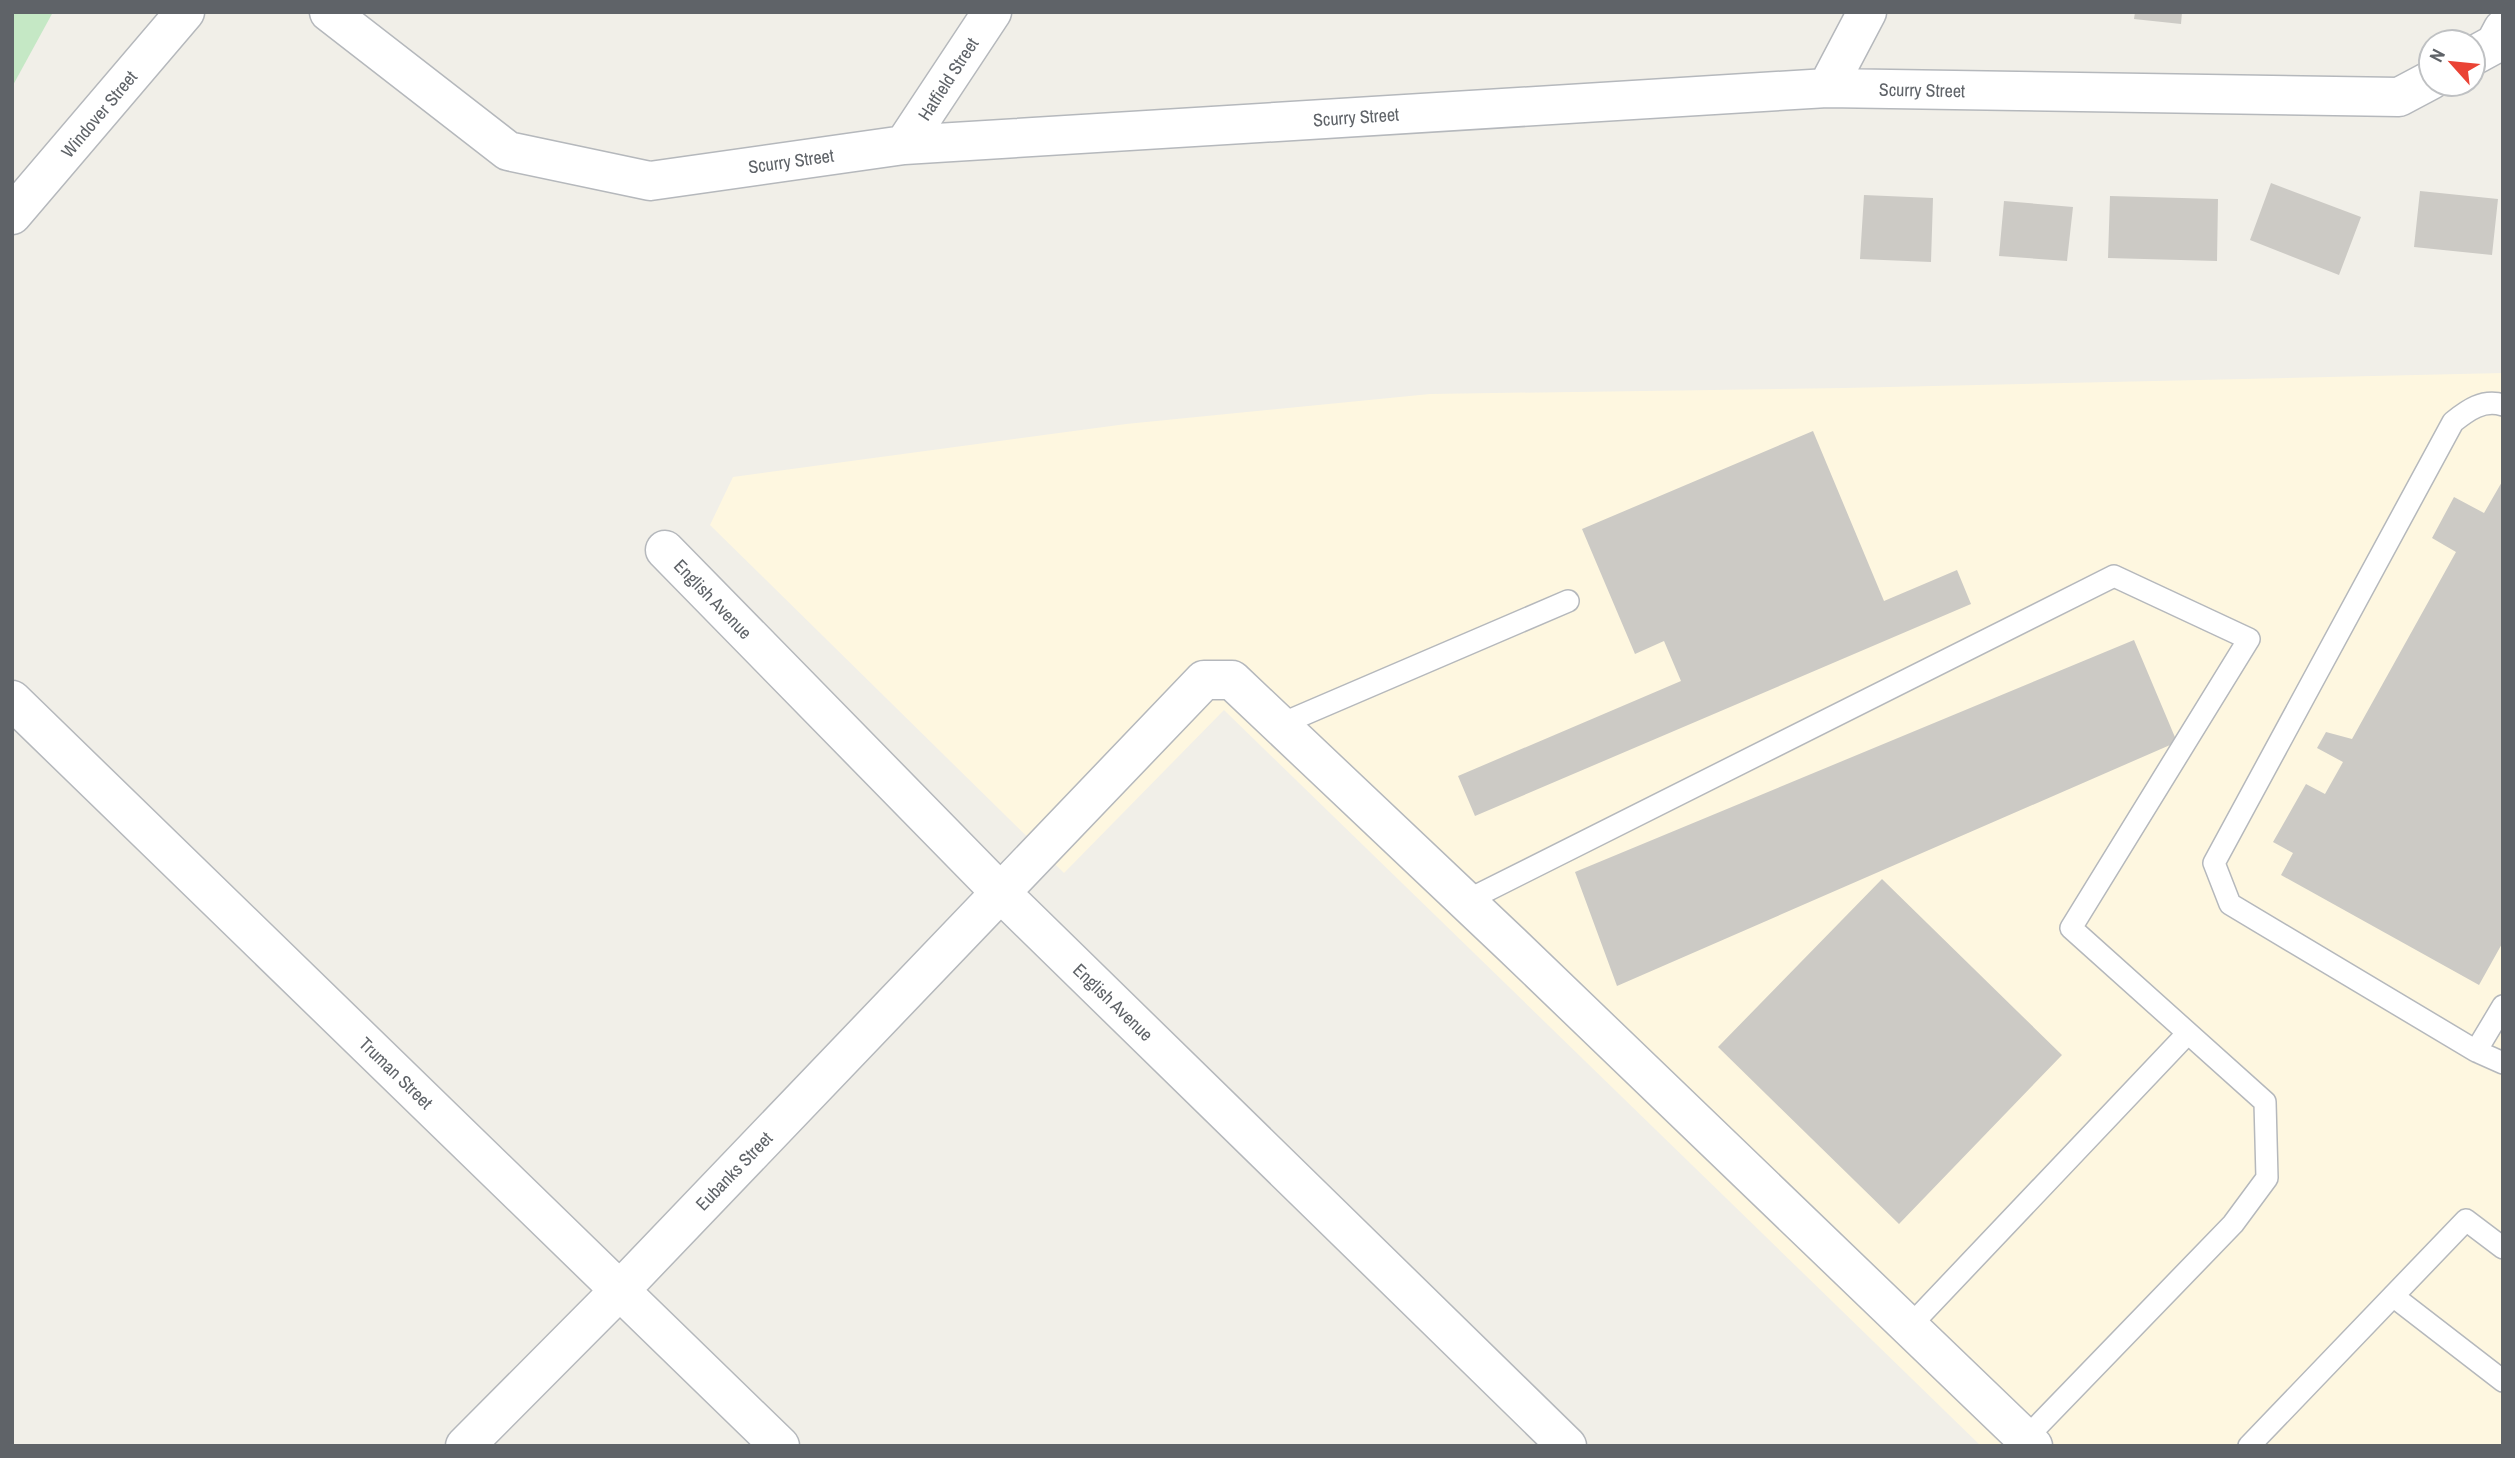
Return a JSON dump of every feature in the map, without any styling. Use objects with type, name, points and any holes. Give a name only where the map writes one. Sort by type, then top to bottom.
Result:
[{"type":"street","name":"Windover Street","points":[[12,215],[185,12]]},
{"type":"street","name":"Scurry Street","points":[[328,12],[508,151],[650,181],[904,145],[1826,88],[2399,97],[2417,87]]},
{"type":"street","name":"Hatfield Street","points":[[904,145],[992,12]]},
{"type":"street","points":[[1826,88],[1867,12]]},
{"type":"street","points":[[2487,49],[2495,44],[2503,29]]},
{"type":"street","name":"English Avenue","points":[[666,550],[1001,893],[1567,1446]]},
{"type":"street","name":"Eubanks Street","points":[[465,1446],[620,1290],[1204,680],[1232,680],[2029,1442]]},
{"type":"street","name":"Truman Street","points":[[12,700],[780,1446]]},
{"type":"lane","points":[[2503,405],[2494,402],[2470,408],[2453,422],[2214,863],[2230,904],[2476,1051],[2503,1063]]},
{"type":"lane","points":[[1466,901],[2114,576],[2249,639],[2071,928],[2265,1102],[2267,1178],[2234,1224],[2029,1442]]},
{"type":"lane","points":[[1279,725],[1568,601]]},
{"type":"lane","points":[[2476,1051],[2503,1006]]},
{"type":"lane","points":[[1909,1326],[2188,1033]]},
{"type":"lane","points":[[2249,1446],[2466,1220],[2503,1248]]},
{"type":"lane","points":[[2393,1296],[2503,1381]]},
{"type":"shaded area","points":[[2503,373],[2503,1446],[1981,1446],[1224,710],[1064,873],[710,525],[733,477],[1126,424],[1430,394],[1844,388]]},
{"type":"green space","points":[[12,12],[53,12],[12,87]]},
{"type":"building","points":[[2135,12],[2182,12],[2181,24],[2134,19]]},
{"type":"building","points":[[2271,183],[2361,217],[2339,275],[2250,240]]},
{"type":"building","points":[[2420,191],[2498,199],[2492,255],[2414,247]]},
{"type":"building","points":[[1864,195],[1933,198],[1931,262],[1860,259]]},
{"type":"building","points":[[2110,196],[2218,199],[2217,261],[2108,258]]},
{"type":"building","points":[[2004,201],[2073,207],[2067,261],[1999,256]]},
{"type":"building","points":[[1813,431],[1884,601],[1957,570],[1971,604],[1475,816],[1458,776],[1681,681],[1664,641],[1635,654],[1582,529]]},
{"type":"building","points":[[2503,480],[2503,942],[2479,985],[2281,875],[2293,853],[2273,842],[2306,784],[2325,794],[2343,762],[2317,748],[2326,732],[2352,739],[2456,552],[2432,538],[2454,497],[2484,513]]},
{"type":"building","points":[[2134,640],[2177,742],[1617,986],[1575,872]]},
{"type":"building","points":[[1882,879],[2062,1055],[1899,1224],[1718,1047]]}]
